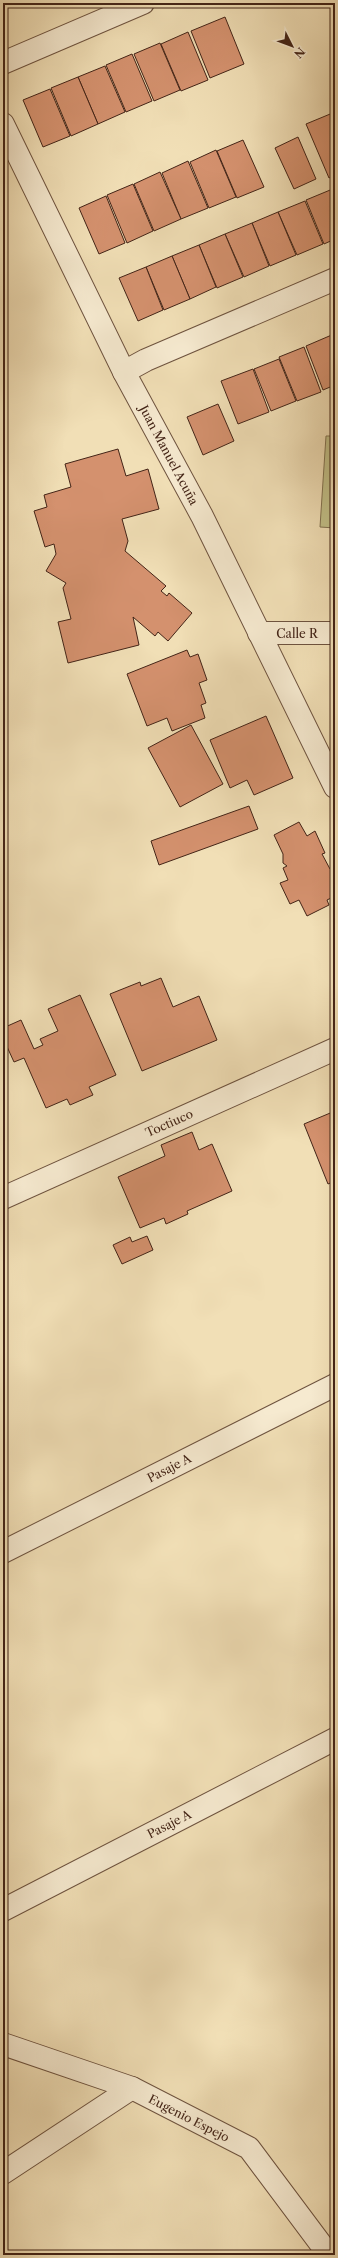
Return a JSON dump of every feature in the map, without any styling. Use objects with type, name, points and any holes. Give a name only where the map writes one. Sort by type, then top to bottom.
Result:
[{"type":"street","points":[[3,63],[142,3]]},
{"type":"street","name":"Juan Manuel Acuña","points":[[3,124],[124,372],[202,516],[335,787]]},
{"type":"street","points":[[124,372],[146,360],[335,279]]},
{"type":"street","name":"Calle R","points":[[259,633],[335,633]]},
{"type":"street","name":"Toctiuco","points":[[3,1198],[335,1049]]},
{"type":"street","name":"Pasaje A","points":[[3,1552],[335,1385]]},
{"type":"street","name":"Pasaje A","points":[[3,1910],[335,1739]]},
{"type":"street","name":"Eugenio Espejo","points":[[3,2044],[132,2088],[249,2148],[329,2255]]},
{"type":"street","points":[[3,2173],[132,2088]]},
{"type":"shaded area","points":[[326,436],[335,436],[335,528],[320,527]]},
{"type":"building","points":[[225,17],[244,64],[210,78],[191,31]]},
{"type":"building","points":[[188,32],[208,80],[181,91],[161,44]]},
{"type":"building","points":[[160,43],[180,90],[154,101],[134,54]]},
{"type":"building","points":[[132,54],[152,101],[126,112],[106,65]]},
{"type":"building","points":[[105,66],[125,112],[98,124],[78,77]]},
{"type":"building","points":[[78,77],[98,124],[71,136],[51,88]]},
{"type":"building","points":[[50,89],[70,136],[43,147],[23,100]]},
{"type":"building","points":[[335,112],[335,175],[329,178],[306,124]]},
{"type":"building","points":[[298,137],[316,179],[294,189],[275,148]]},
{"type":"building","points":[[243,140],[264,187],[237,198],[217,151]]},
{"type":"building","points":[[216,150],[236,197],[209,208],[190,162]]},
{"type":"building","points":[[188,161],[208,208],[181,219],[162,173]]},
{"type":"building","points":[[160,172],[181,219],[154,231],[134,184]]},
{"type":"building","points":[[133,184],[153,231],[127,243],[107,195]]},
{"type":"building","points":[[335,188],[335,239],[324,244],[306,200]]},
{"type":"building","points":[[106,196],[125,243],[99,254],[79,208]]},
{"type":"building","points":[[305,201],[323,244],[297,255],[278,212]]},
{"type":"building","points":[[278,212],[296,255],[270,266],[252,223]]},
{"type":"building","points":[[252,223],[269,266],[244,277],[225,234]]},
{"type":"building","points":[[225,234],[243,277],[217,288],[199,245]]},
{"type":"building","points":[[199,245],[216,287],[190,299],[172,256]]},
{"type":"building","points":[[172,256],[190,299],[164,310],[146,267]]},
{"type":"building","points":[[146,267],[163,310],[138,321],[119,278]]},
{"type":"building","points":[[334,334],[335,385],[323,390],[306,346]]},
{"type":"building","points":[[304,347],[321,392],[297,401],[279,357]]},
{"type":"building","points":[[279,359],[296,401],[271,411],[254,369]]},
{"type":"building","points":[[253,369],[269,412],[238,424],[221,381]]},
{"type":"building","points":[[218,404],[234,441],[203,455],[187,417]]},
{"type":"building","points":[[118,449],[126,476],[148,469],[159,509],[122,519],[128,541],[125,551],[166,586],[161,591],[167,596],[169,593],[192,613],[168,641],[158,632],[155,636],[133,617],[139,645],[68,663],[58,622],[71,619],[63,588],[66,583],[46,571],[56,554],[54,544],[45,547],[34,511],[47,507],[44,495],[71,487],[65,464]]},
{"type":"building","points":[[187,650],[190,657],[198,654],[207,680],[199,683],[206,703],[201,705],[205,718],[172,731],[167,718],[147,726],[127,674]]},
{"type":"building","points":[[266,716],[293,778],[254,795],[247,780],[230,788],[210,740]]},
{"type":"building","points":[[191,725],[223,784],[180,807],[148,748]]},
{"type":"building","points":[[249,806],[258,829],[159,865],[151,841]]},
{"type":"building","points":[[299,822],[307,836],[315,831],[325,853],[322,854],[330,869],[334,868],[335,871],[335,876],[333,877],[335,882],[335,896],[327,900],[329,905],[307,916],[299,900],[290,904],[280,883],[288,880],[283,868],[287,866],[283,863],[283,854],[274,835]]},
{"type":"building","points":[[161,978],[173,1007],[199,996],[217,1040],[142,1071],[110,994],[140,982],[141,986]]},
{"type":"building","points":[[80,995],[116,1075],[89,1087],[93,1095],[70,1105],[67,1099],[46,1108],[24,1058],[14,1062],[3,1038],[3,1028],[21,1020],[34,1049],[43,1045],[40,1039],[58,1031],[48,1009]]},
{"type":"building","points":[[335,1111],[335,1181],[328,1184],[304,1124]]},
{"type":"building","points":[[192,1132],[199,1150],[212,1144],[232,1191],[187,1211],[188,1214],[166,1224],[164,1218],[140,1228],[118,1177],[165,1156],[161,1145]]},
{"type":"building","points":[[147,1236],[153,1250],[122,1264],[113,1245],[130,1237],[132,1242]]}]
